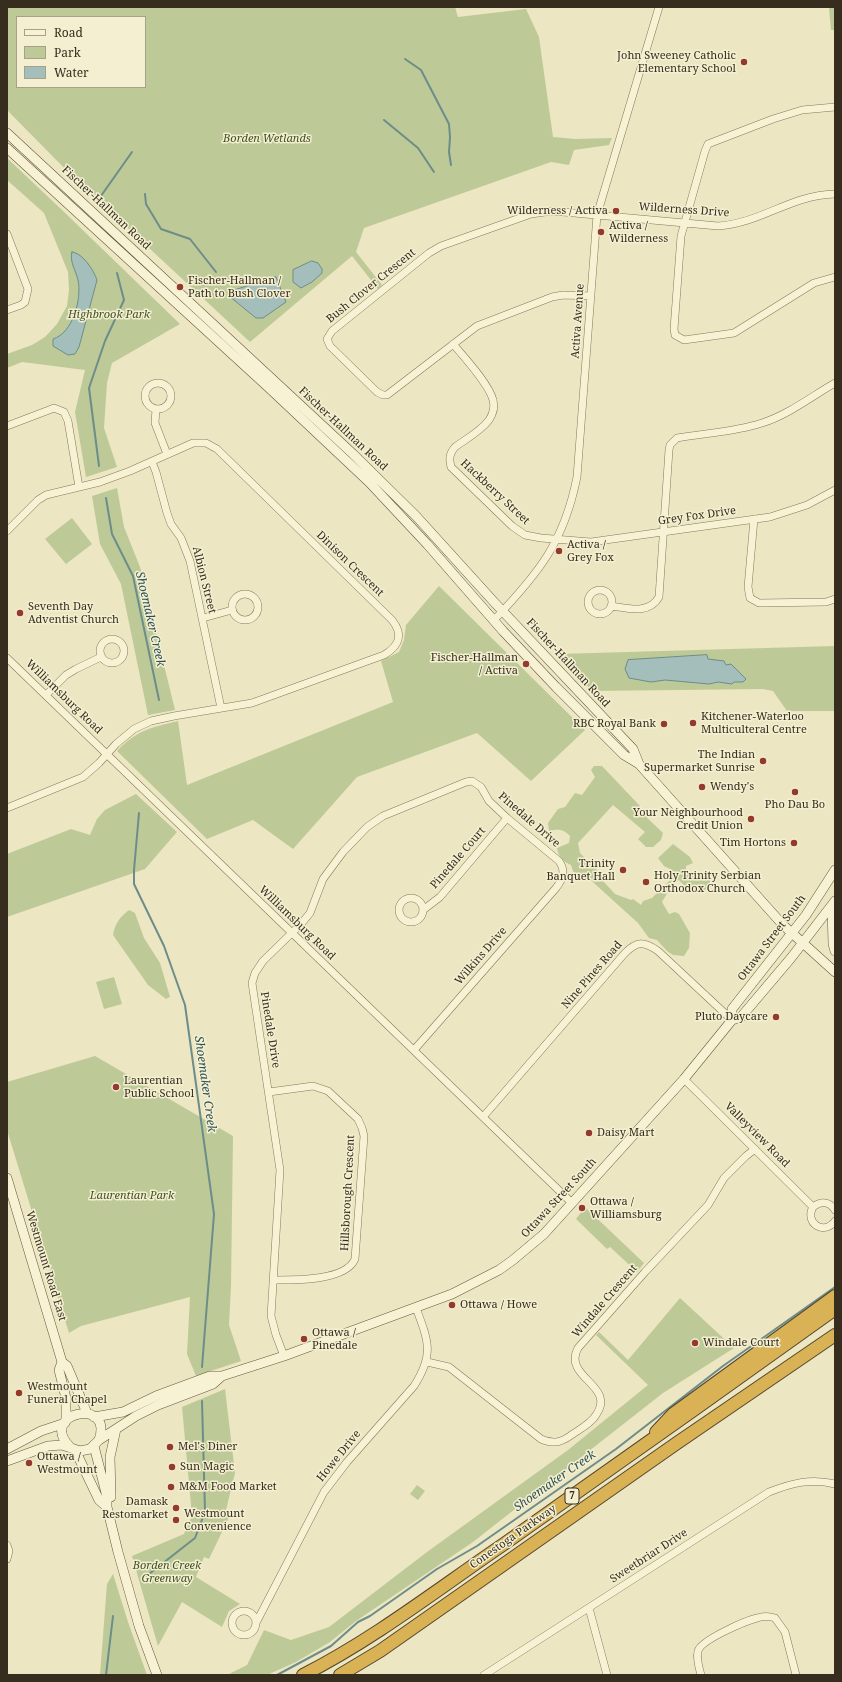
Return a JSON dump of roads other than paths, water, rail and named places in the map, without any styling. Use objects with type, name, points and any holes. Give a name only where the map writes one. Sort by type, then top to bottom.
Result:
[{"type":"highway","points":[[641,1449],[673,1414],[835,1296]]},
{"type":"highway","name":"Conestoga Parkway","points":[[303,1675],[326,1663],[386,1626],[641,1449],[835,1309]]},
{"type":"highway","name":"Conestoga Parkway","points":[[340,1675],[380,1651],[835,1335]]},
{"type":"main road","name":"Fischer-Hallman Road","points":[[7,133],[353,454],[416,516],[502,612],[633,750],[639,764]]},
{"type":"main road","name":"Fischer-Hallman Road","points":[[7,148],[268,387],[369,482],[556,687],[624,755],[639,764],[778,919],[802,943],[835,972]]},
{"type":"main road","name":"Ottawa Street South","points":[[732,1020],[732,1009],[806,915],[835,870]]},
{"type":"main road","name":"Ottawa Street South","points":[[222,1376],[284,1356],[416,1308],[474,1283],[513,1260],[544,1234],[684,1079],[732,1020],[741,1017],[833,904]]},
{"type":"main road","points":[[833,904],[833,944],[835,951]]},
{"type":"main road","name":"Westmount Road East","points":[[7,1178],[62,1362]]},
{"type":"main road","points":[[106,1507],[99,1500],[73,1448],[64,1438],[62,1433],[65,1422],[66,1398],[59,1370],[62,1362],[67,1366],[89,1412],[98,1421],[101,1430],[97,1443],[107,1497],[106,1507],[140,1626],[157,1675]]},
{"type":"main road","points":[[7,1449],[42,1431],[65,1422],[72,1415],[79,1412],[123,1412],[156,1396],[210,1376],[222,1376]]},
{"type":"main road","points":[[7,1461],[42,1447],[62,1445],[85,1450],[97,1443],[116,1428],[158,1405],[213,1384],[222,1376]]},
{"type":"main road","points":[[89,1412],[123,1412]]},
{"type":"main road","points":[[109,1516],[111,1503],[110,1457],[116,1428]]},
{"type":"street","name":"Activa Avenue","points":[[494,620],[532,579],[544,562],[558,539],[572,503],[577,477],[597,215],[659,7]]},
{"type":"street","points":[[835,107],[802,110],[772,119],[711,142],[705,151],[683,223],[674,329],[675,335],[684,340],[734,333],[814,283],[835,277]]},
{"type":"street","name":"Wilderness Drive","points":[[597,215],[718,226],[735,224],[809,196],[835,194]]},
{"type":"street","name":"Bush Clover Crescent","points":[[591,296],[563,295],[552,297],[477,326],[391,392],[383,395],[377,392],[335,351],[327,339],[332,330],[429,253],[441,246],[541,212],[552,211],[597,215]]},
{"type":"street","points":[[7,234],[28,289],[25,302],[7,310]]},
{"type":"street","name":"Hackberry Street","points":[[452,344],[491,394],[494,408],[485,425],[451,452],[451,467],[512,526],[525,535],[558,539]]},
{"type":"street","points":[[611,606],[633,609],[646,608],[652,606],[659,597],[669,450],[673,441],[677,438],[742,429],[763,423],[779,416],[835,383]]},
{"type":"street","points":[[7,426],[54,408],[64,412],[68,422],[79,487]]},
{"type":"street","points":[[156,409],[155,423],[168,454]]},
{"type":"street","name":"Dinison Crescent","points":[[7,531],[38,500],[46,495],[79,487],[130,471],[193,443],[206,443],[218,449],[392,620],[397,626],[399,632],[397,644],[393,649],[384,655],[272,697],[252,703],[151,721],[134,729],[116,744],[83,777],[7,808]]},
{"type":"street","name":"Albion Street","points":[[152,462],[167,513],[186,550],[203,618],[221,708]]},
{"type":"street","name":"Grey Fox Drive","points":[[558,539],[591,542],[770,517],[807,505],[835,490]]},
{"type":"street","points":[[754,519],[748,587],[750,598],[759,603],[826,602],[835,599]]},
{"type":"street","points":[[203,618],[232,610]]},
{"type":"street","points":[[46,695],[66,675],[101,657]]},
{"type":"street","name":"Williamsburg Road","points":[[7,658],[572,1203]]},
{"type":"street","name":"Pinedale Drive","points":[[284,1356],[271,1316],[280,1170],[252,983],[255,973],[264,961],[310,913],[323,879],[367,827],[383,816],[466,782],[472,781],[481,787],[489,801],[559,861],[562,865],[563,875]]},
{"type":"street","name":"Pinedale Court","points":[[423,910],[440,897],[507,818]]},
{"type":"street","name":"Wilkins Drive","points":[[414,1050],[556,888],[562,880],[563,875]]},
{"type":"street","name":"Nine Pines Road","points":[[484,1117],[625,953],[637,944],[652,946],[732,1020]]},
{"type":"street","name":"Valleyview Road","points":[[684,1079],[813,1207]]},
{"type":"street","name":"Hillsborough Crescent","points":[[269,1092],[313,1086],[328,1091],[358,1119],[364,1136],[355,1259],[353,1265],[348,1269],[325,1277],[274,1280]]},
{"type":"street","name":"Windale Crescent","points":[[427,1362],[449,1367],[541,1440],[553,1443],[564,1441],[596,1416],[600,1405],[597,1391],[577,1368],[575,1363],[578,1348],[645,1272],[708,1205],[724,1178],[755,1149]]},
{"type":"street","points":[[835,1210],[830,1204],[819,1203],[813,1207],[811,1211],[811,1220],[816,1226],[828,1228],[835,1221]]},
{"type":"street","points":[[416,1308],[428,1349],[427,1362]]},
{"type":"street","name":"Howe Drive","points":[[256,1623],[324,1492],[347,1462],[414,1386],[427,1362]]},
{"type":"street","name":"Sweetbriar Drive","points":[[484,1675],[769,1492],[801,1482],[822,1481],[835,1484]]},
{"type":"street","points":[[7,1545],[9,1551],[7,1559]]},
{"type":"street","points":[[589,1608],[607,1675]]},
{"type":"street","points":[[701,1675],[698,1661],[698,1650],[703,1643],[710,1638],[756,1618],[766,1616],[775,1618],[785,1632],[796,1675]]},
{"type":"water","points":[[72,252],[84,259],[91,267],[97,280],[79,347],[75,354],[68,355],[53,346],[53,339],[60,336],[71,323],[79,296],[78,280],[72,262]]},
{"type":"water","points":[[312,261],[318,263],[322,269],[322,273],[312,282],[301,288],[293,282],[293,270]]},
{"type":"water","points":[[276,277],[286,302],[263,318],[256,318],[229,296],[232,291]]},
{"type":"water","points":[[707,655],[708,659],[724,661],[726,665],[731,664],[746,679],[743,682],[734,682],[732,684],[718,682],[709,684],[665,680],[651,682],[629,678],[625,669],[628,660]]},
{"type":"waterway","points":[[405,59],[421,70],[449,124],[449,152],[451,165]]},
{"type":"waterway","points":[[384,120],[418,148],[434,172]]},
{"type":"waterway","name":"Shoemaker Creek","points":[[96,203],[132,152]]},
{"type":"waterway","points":[[145,194],[146,204],[161,229],[190,239],[216,272]]},
{"type":"waterway","name":"Shoemaker Creek","points":[[99,466],[89,388],[105,341],[124,300],[117,273]]},
{"type":"waterway","name":"Shoemaker Creek","points":[[106,498],[112,534],[133,576],[159,700]]},
{"type":"waterway","name":"Shoemaker Creek","points":[[139,813],[134,884],[164,946],[185,1005],[214,1214],[202,1367]]},
{"type":"waterway","name":"Shoemaker Creek","points":[[277,1675],[331,1646],[358,1622],[370,1616],[437,1569],[477,1546],[616,1449],[723,1366],[835,1287]]},
{"type":"waterway","name":"Shoemaker Creek","points":[[144,1578],[195,1538],[205,1512],[202,1401]]},
{"type":"waterway","name":"Shoemaker Creek","points":[[106,1675],[113,1616]]},
{"type":"place","name":"John Sweeney Catholic Elementary School","points":[[744,62]]},
{"type":"place","name":"Wilderness / Activa","points":[[616,211]]},
{"type":"place","name":"Activa / Wilderness","points":[[601,232]]},
{"type":"place","name":"Fischer-Hallman / Path to Bush Clover","points":[[180,287]]},
{"type":"place","name":"Activa / Grey Fox","points":[[559,551]]},
{"type":"place","name":"Seventh Day Adventist Church","points":[[20,613]]},
{"type":"place","name":"Fischer-Hallman / Activa","points":[[526,664]]},
{"type":"place","name":"Kitchener-Waterloo Multiculteral Centre","points":[[693,723]]},
{"type":"place","name":"RBC Royal Bank","points":[[664,724]]},
{"type":"place","name":"The Indian Supermarket Sunrise","points":[[763,761]]},
{"type":"place","name":"Wendy's","points":[[702,787]]},
{"type":"place","name":"Pho Dau Bo","points":[[795,792]]},
{"type":"place","name":"Your Neighbourhood Credit Union","points":[[751,819]]},
{"type":"place","name":"Tim Hortons","points":[[794,843]]},
{"type":"place","name":"Trinity Banquet Hall","points":[[623,870]]},
{"type":"place","name":"Holy Trinity Serbian Orthodox Church","points":[[646,882]]},
{"type":"place","name":"Pluto Daycare","points":[[776,1017]]},
{"type":"place","name":"Laurentian Public School","points":[[116,1087]]},
{"type":"place","name":"Daisy Mart","points":[[589,1133]]},
{"type":"place","name":"Ottawa / Williamsburg","points":[[582,1208]]},
{"type":"place","name":"Ottawa / Howe","points":[[452,1305]]},
{"type":"place","name":"Ottawa / Pinedale","points":[[304,1339]]},
{"type":"place","name":"Windale Court","points":[[695,1343]]},
{"type":"place","name":"Westmount Funeral Chapel","points":[[19,1393]]},
{"type":"place","name":"Mel's Diner","points":[[170,1447]]},
{"type":"place","name":"Ottawa / Westmount","points":[[29,1463]]},
{"type":"place","name":"Sun Magic","points":[[172,1467]]},
{"type":"place","name":"M&M Food Market","points":[[171,1487]]},
{"type":"place","name":"Damask Restomarket","points":[[176,1508]]},
{"type":"place","name":"Westmount Convenience","points":[[176,1520]]},
{"type":"park label","name":"Borden Wetlands","points":[[267,139]]},
{"type":"park label","name":"Highbrook Park","points":[[109,315]]},
{"type":"park label","name":"Laurentian Park","points":[[132,1196]]},
{"type":"park label","name":"Borden Creek Greenway","points":[[167,1572]]}]
